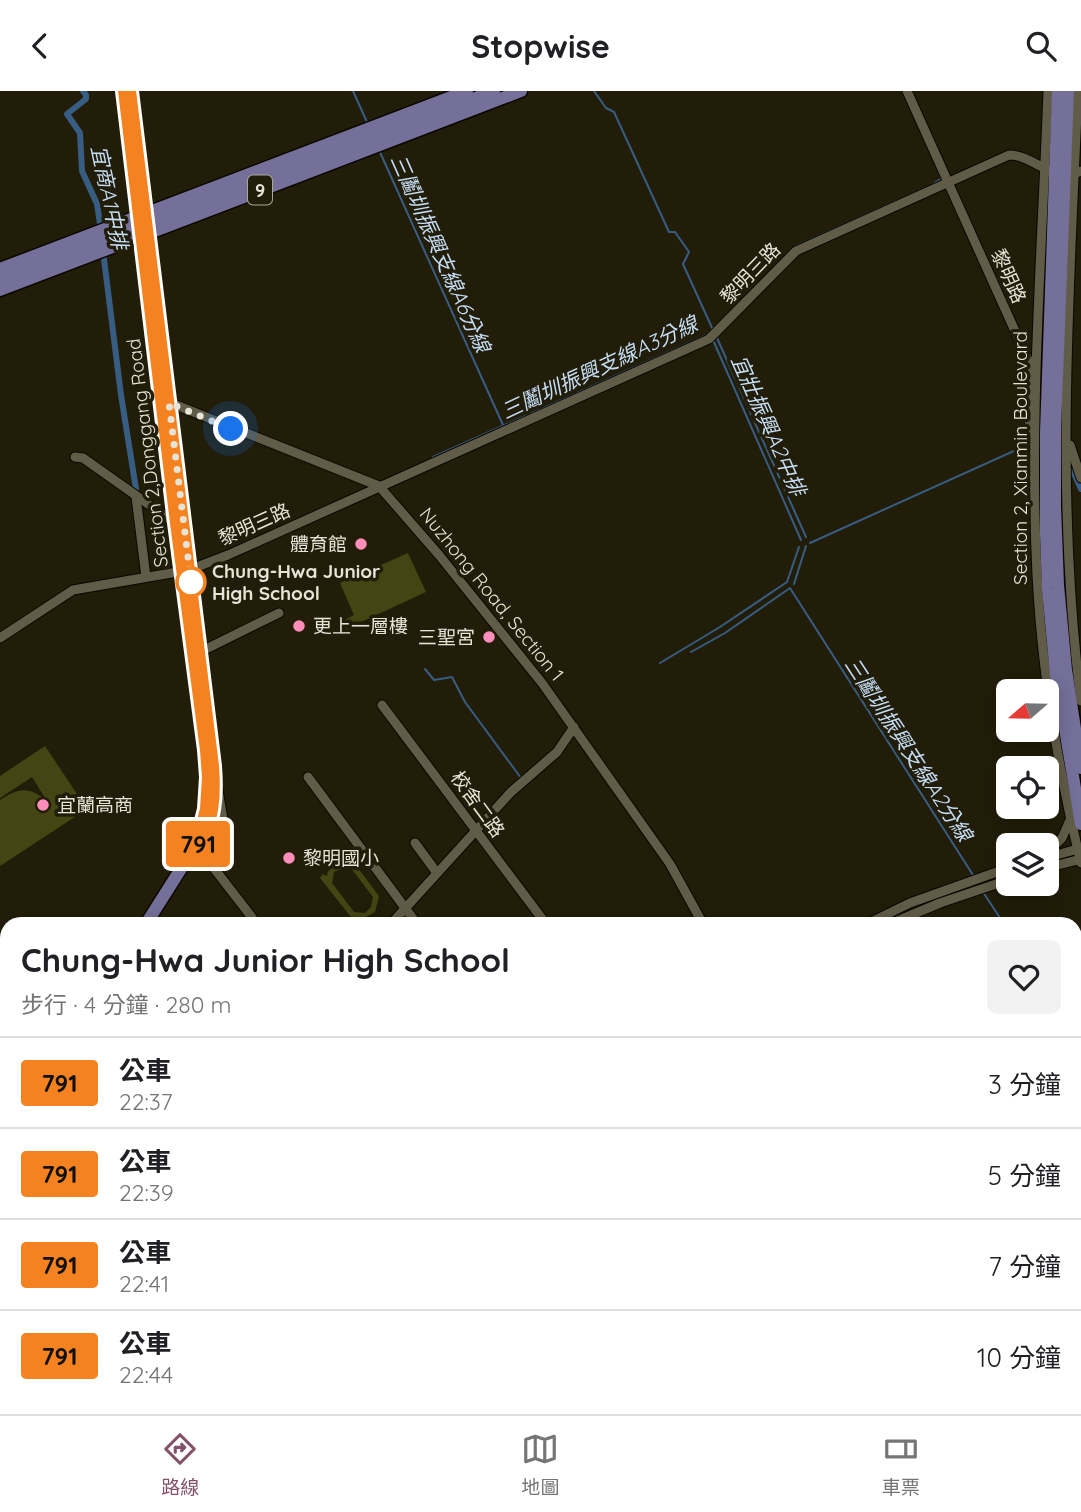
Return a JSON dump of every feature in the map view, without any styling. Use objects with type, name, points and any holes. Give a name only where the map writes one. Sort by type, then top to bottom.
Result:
[{"type":"main road","points":[[123,91],[143,221]]},
{"type":"main road","points":[[131,91],[143,221]]},
{"type":"main road","name":"9","points":[[0,290],[143,221],[444,91]]},
{"type":"main road","name":"9","points":[[0,280],[467,91]]},
{"type":"main road","name":"9","points":[[0,261],[143,221],[494,91]]},
{"type":"main road","name":"9","points":[[0,269],[521,91]]},
{"type":"main road","name":"Section 2, Xianmin Boulevard","points":[[1058,91],[1064,172]]},
{"type":"main road","name":"Section 2, Xianmin Boulevard","points":[[1068,91],[1047,561],[1052,677],[1076,821]]},
{"type":"main road","name":"Section 2,Donggang Road","points":[[143,221],[207,777],[205,809],[196,845]]},
{"type":"main road","name":"Section 2, Xianmin Boulevard","points":[[1051,431],[1058,585],[1066,670],[1081,768]]},
{"type":"main road","name":"Section 2,Donggang Road","points":[[150,917],[196,845],[204,838],[211,818],[215,781],[200,652],[185,570]]},
{"type":"street","name":"黎明路","points":[[907,91],[947,182],[1033,358],[1027,415],[1051,431],[1072,455],[1079,474]]},
{"type":"street","name":"Section 2, Xianmin Boulevard","points":[[1048,91],[1064,172],[1051,431],[1065,471],[1072,625],[1081,701]]},
{"type":"street","name":"Section 2, Xianmin Boulevard","points":[[1033,358],[1078,91]]},
{"type":"street","name":"黎明三路","points":[[0,638],[73,590],[185,570],[228,555],[709,339],[796,251],[947,182],[1009,155],[1019,155],[1064,172]]},
{"type":"street","name":"Nuzhong Road, Section 1","points":[[165,401],[379,486],[513,645],[670,864],[700,917]]},
{"type":"street","points":[[75,457],[83,458],[136,497],[179,522]]},
{"type":"street","points":[[1065,471],[1071,466],[1079,474]]},
{"type":"street","points":[[136,497],[146,577]]},
{"type":"street","points":[[200,652],[279,613]]},
{"type":"street","name":"校舍二路","points":[[382,705],[541,917]]},
{"type":"street","points":[[397,917],[511,792],[557,752],[574,727]]},
{"type":"street","points":[[308,777],[412,917]]},
{"type":"street","points":[[215,781],[226,837]]},
{"type":"street","name":"Section 2, Xianmin Boulevard","points":[[1076,821],[1080,856]]},
{"type":"street","points":[[1059,841],[1076,821]]},
{"type":"street","points":[[415,843],[437,873]]},
{"type":"street","points":[[196,845],[252,917]]},
{"type":"street","points":[[1059,855],[1080,856]]},
{"type":"street","points":[[1059,863],[1080,856]]},
{"type":"street","points":[[881,917],[910,903],[996,872]]},
{"type":"street","points":[[906,917],[996,884]]},
{"type":"green space","points":[[408,553],[426,592],[346,629],[342,621],[354,615],[340,583]]},
{"type":"green space","points":[[45,746],[87,809],[0,866],[0,800],[25,790],[47,801],[32,777],[0,798],[0,776]]},
{"type":"green space","points":[[344,861],[354,863],[379,896],[375,912],[366,917],[351,917],[320,878],[323,874],[327,876],[335,864]],"holes":[[[345,867],[351,868],[373,897],[371,907],[365,913],[354,912],[332,883],[334,872]]]},
{"type":"waterway","name":"宜商A1中排","points":[[83,91],[86,99],[67,114],[80,133],[82,171],[97,204],[101,230]]},
{"type":"waterway","name":"三鬮圳振興支線A6分線","points":[[353,91],[367,122]]},
{"type":"waterway","points":[[594,91],[606,108],[614,112],[669,232],[675,232],[689,252],[683,264],[713,330]]},
{"type":"waterway","name":"三鬮圳振興支線A6分線","points":[[379,150],[503,425]]},
{"type":"waterway","name":"三鬮圳振興支線A3分線","points":[[796,246],[930,186],[942,178]]},
{"type":"waterway","name":"宜商A1中排","points":[[103,251],[136,489]]},
{"type":"waterway","name":"三鬮圳振興支線A3分線","points":[[433,457],[709,334]]},
{"type":"waterway","name":"三鬮圳振興支線A2分線","points":[[717,338],[806,537]]},
{"type":"waterway","name":"宜壯振興A2中排","points":[[713,340],[801,540]]},
{"type":"waterway","points":[[810,543],[1027,445]]},
{"type":"waterway","name":"宜壯振興A2中排","points":[[1073,471],[1081,489]]},
{"type":"waterway","name":"三鬮圳振興支線A2分線","points":[[794,584],[806,546]]},
{"type":"waterway","points":[[660,663],[787,582],[799,547]]},
{"type":"waterway","name":"三鬮圳振興支線A2分線","points":[[691,652],[725,633],[790,588],[973,875]]},
{"type":"waterway","name":"三鬮圳振興支線A3分線","points":[[425,669],[434,680],[452,677],[465,702],[521,778]]},
{"type":"waterway","name":"三鬮圳振興支線A2分線","points":[[983,892],[999,917]]},
{"type":"bus line","name":"791","points":[[123,91],[205,750],[205,809],[196,845],[204,838],[211,818],[214,766],[131,91]]},
{"type":"place","name":"體育館","points":[[361,544]]},
{"type":"place","name":"Chung-Hwa Junior High School","points":[[191,582]]},
{"type":"place","name":"更上一層樓","points":[[299,626]]},
{"type":"place","name":"三聖宮","points":[[489,637]]},
{"type":"place","name":"宜蘭高商","points":[[43,805]]},
{"type":"place","name":"黎明國小","points":[[289,858]]},
{"type":"route","points":[[191,582],[169,403],[231,429]]}]
